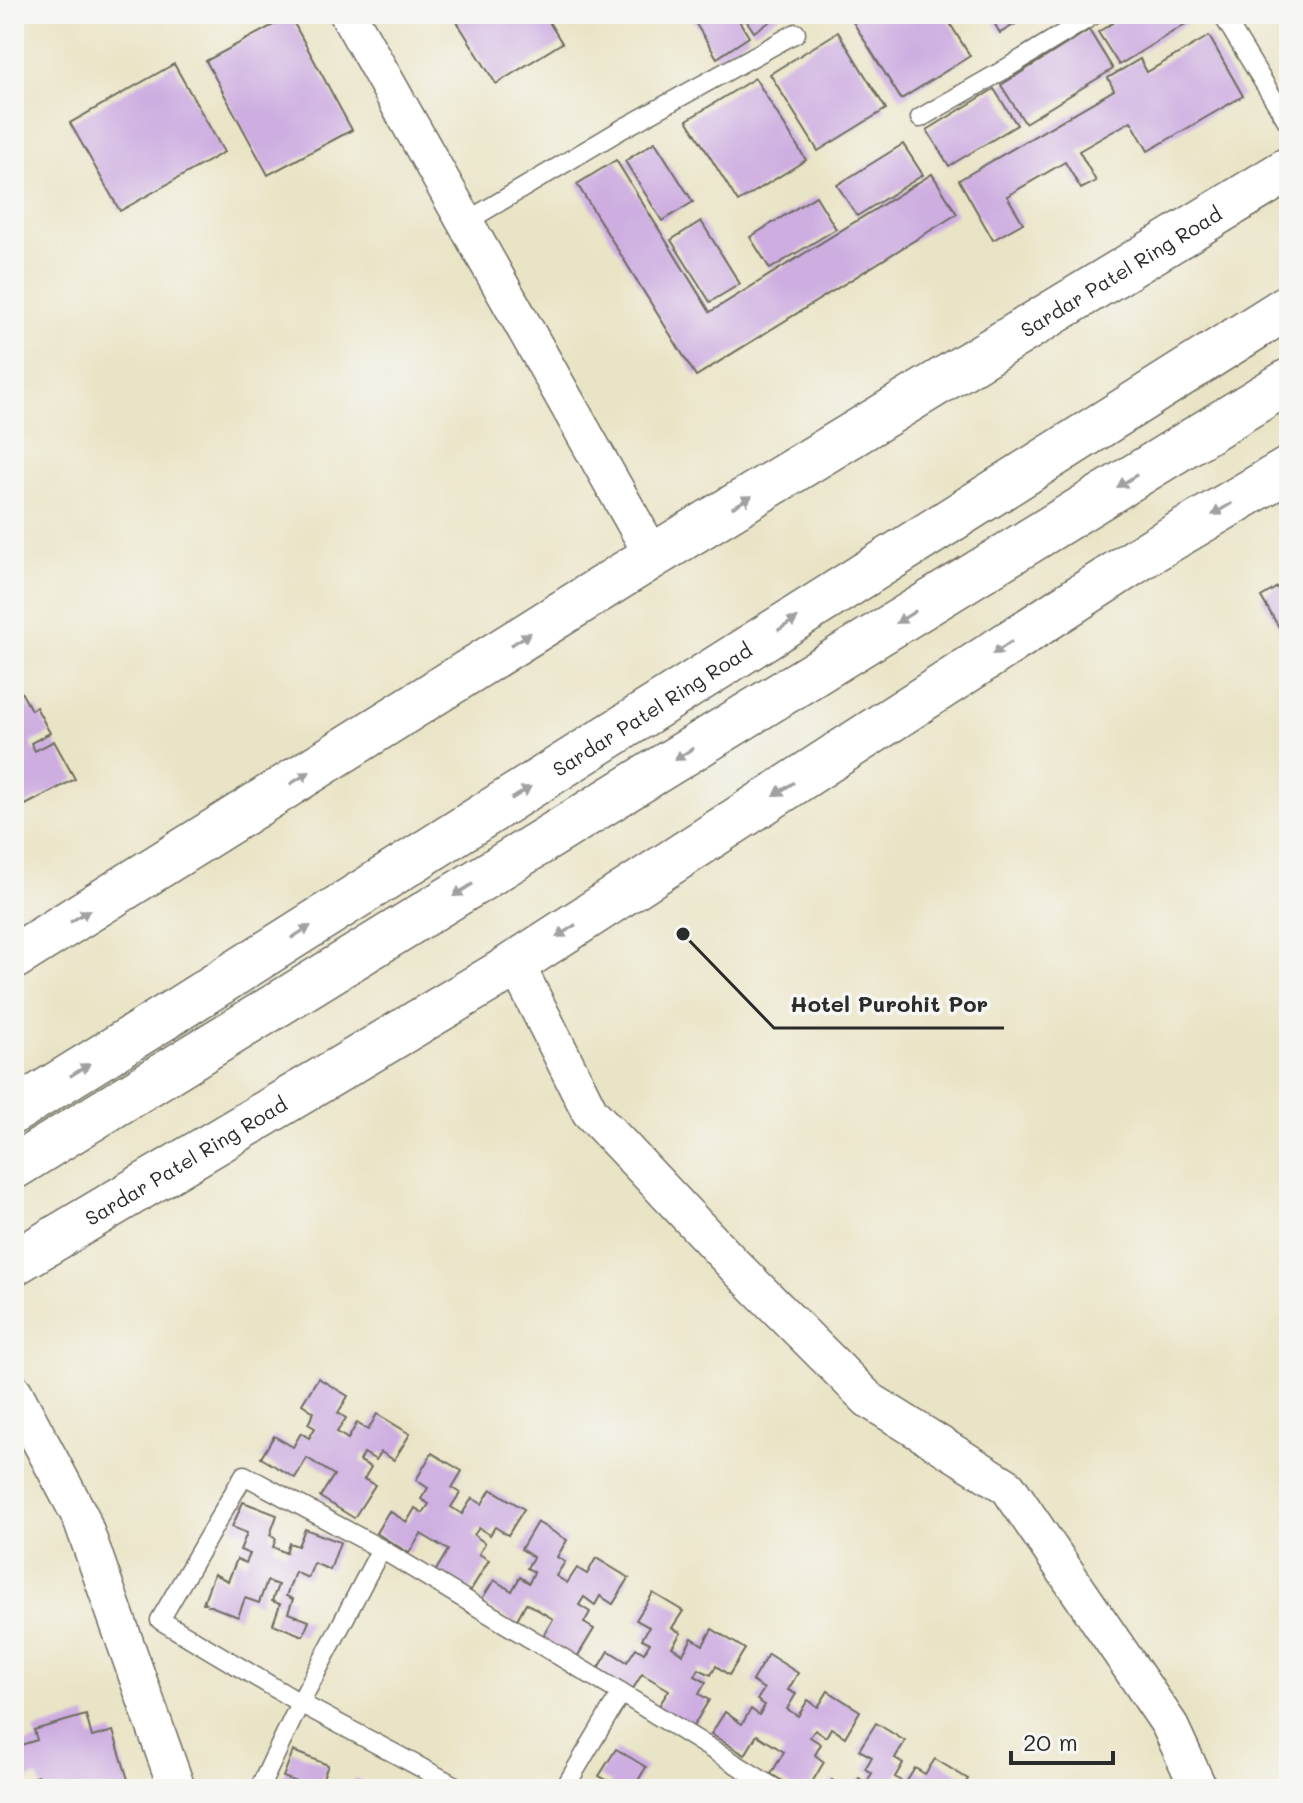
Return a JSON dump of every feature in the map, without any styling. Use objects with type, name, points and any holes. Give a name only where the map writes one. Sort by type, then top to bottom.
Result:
[{"type":"main road","name":"Sardar Patel Ring Road","points":[[14,957],[653,556],[1289,169]]},
{"type":"main road","name":"Sardar Patel Ring Road","points":[[14,1111],[1289,306]]},
{"type":"main road","points":[[14,1167],[1289,381]]},
{"type":"main road","name":"Sardar Patel Ring Road","points":[[14,1263],[516,964],[1154,549],[1289,469]]},
{"type":"street","points":[[348,14],[653,556]]},
{"type":"street","points":[[516,964],[590,1112],[869,1400],[1008,1487],[1169,1724],[1199,1789]]},
{"type":"street","points":[[14,1392],[81,1518],[177,1789]]},
{"type":"lane","points":[[920,118],[1095,14]]},
{"type":"lane","points":[[1222,14],[1289,124]]},
{"type":"lane","points":[[464,223],[622,129],[796,33]]},
{"type":"lane","points":[[461,1789],[300,1703],[160,1620],[244,1475],[381,1549],[776,1789]]},
{"type":"lane","points":[[259,1789],[300,1703],[381,1549]]},
{"type":"lane","points":[[564,1789],[621,1693]]},
{"type":"building","points":[[452,14],[544,14],[562,43],[496,84]]},
{"type":"building","points":[[735,14],[749,37],[717,58],[691,16]]},
{"type":"building","points":[[742,14],[782,14],[754,32]]},
{"type":"building","points":[[848,14],[944,14],[970,56],[901,99]]},
{"type":"building","points":[[989,14],[1032,14],[1000,33]]},
{"type":"building","points":[[1127,14],[1188,14],[1192,20],[1119,65],[1098,32]]},
{"type":"building","points":[[290,16],[352,130],[268,175],[206,61]]},
{"type":"building","points":[[1089,30],[1113,69],[1025,123],[1001,85]]},
{"type":"building","points":[[838,32],[886,109],[818,151],[770,74]]},
{"type":"building","points":[[1209,36],[1243,96],[1148,151],[1131,121],[1079,151],[1096,181],[1081,189],[1065,162],[1007,196],[1023,223],[993,240],[959,180],[1114,90],[1108,78],[1140,59],[1147,72]]},
{"type":"building","points":[[174,64],[224,152],[120,211],[70,123]]},
{"type":"building","points":[[755,78],[806,160],[738,202],[687,120]]},
{"type":"building","points":[[994,89],[1017,125],[949,166],[927,130]]},
{"type":"building","points":[[655,142],[693,202],[662,221],[625,161]]},
{"type":"building","points":[[903,144],[923,175],[857,216],[837,185]]},
{"type":"building","points":[[616,160],[710,312],[932,174],[957,214],[696,376],[577,184]]},
{"type":"building","points":[[816,196],[836,229],[770,269],[750,237]]},
{"type":"building","points":[[701,221],[740,284],[710,302],[671,240]]},
{"type":"building","points":[[1289,580],[1289,644],[1261,597]]},
{"type":"building","points":[[14,679],[31,710],[36,707],[50,733],[31,743],[35,751],[54,741],[75,779],[14,811]]},
{"type":"building","points":[[318,1378],[348,1396],[338,1413],[346,1418],[337,1432],[348,1439],[357,1423],[368,1430],[377,1414],[410,1434],[394,1460],[381,1452],[376,1460],[364,1453],[360,1461],[371,1467],[364,1479],[375,1485],[354,1518],[320,1497],[334,1475],[307,1458],[295,1478],[261,1458],[274,1436],[293,1447],[301,1433],[309,1438],[315,1428],[308,1424],[314,1412],[302,1404]]},
{"type":"building","points":[[432,1453],[462,1471],[452,1488],[460,1493],[451,1507],[462,1514],[472,1498],[482,1504],[491,1489],[524,1509],[508,1535],[495,1527],[490,1535],[479,1528],[474,1535],[485,1543],[479,1554],[489,1560],[469,1593],[435,1572],[448,1550],[421,1534],[409,1553],[376,1533],[389,1511],[407,1522],[415,1508],[423,1513],[429,1504],[421,1499],[428,1488],[416,1480]]},
{"type":"building","points":[[243,1502],[277,1515],[270,1535],[276,1539],[273,1547],[286,1553],[289,1543],[298,1546],[305,1529],[340,1542],[330,1570],[314,1563],[308,1578],[295,1572],[286,1596],[293,1599],[288,1613],[309,1621],[303,1636],[273,1624],[280,1604],[272,1601],[278,1585],[267,1581],[259,1603],[245,1598],[238,1617],[203,1603],[214,1574],[228,1581],[237,1559],[246,1563],[250,1554],[240,1550],[247,1533],[232,1527]]},
{"type":"building","points":[[537,1522],[567,1540],[557,1557],[565,1562],[556,1576],[567,1583],[577,1568],[587,1574],[596,1558],[629,1578],[613,1604],[600,1596],[595,1605],[584,1597],[579,1605],[590,1612],[584,1623],[594,1629],[574,1662],[540,1641],[553,1619],[526,1603],[515,1623],[480,1602],[494,1580],[512,1591],[520,1577],[529,1583],[534,1572],[527,1568],[533,1557],[521,1549]]},
{"type":"building","points":[[653,1593],[683,1611],[672,1628],[681,1633],[672,1647],[683,1654],[692,1638],[703,1645],[712,1629],[745,1649],[729,1675],[716,1666],[711,1675],[699,1669],[695,1676],[706,1682],[699,1694],[709,1700],[689,1733],[655,1712],[669,1690],[642,1674],[630,1694],[596,1673],[609,1651],[627,1662],[636,1648],[644,1653],[650,1643],[642,1639],[649,1627],[636,1620]]},
{"type":"building","points":[[768,1654],[798,1673],[788,1690],[796,1694],[787,1709],[798,1716],[808,1700],[818,1707],[828,1691],[860,1711],[845,1737],[831,1728],[826,1737],[815,1730],[810,1737],[821,1744],[815,1755],[824,1762],[808,1789],[795,1789],[771,1774],[784,1752],[757,1735],[745,1755],[711,1734],[725,1712],[742,1724],[751,1709],[759,1715],[765,1705],[757,1700],[764,1689],[752,1681]]},
{"type":"building","points":[[86,1715],[92,1737],[113,1731],[131,1789],[42,1789],[38,1776],[15,1783],[14,1747],[37,1740],[34,1730]]},
{"type":"building","points":[[876,1723],[905,1741],[895,1758],[903,1763],[895,1777],[905,1784],[915,1768],[925,1774],[935,1759],[968,1779],[961,1789],[852,1789],[859,1778],[866,1783],[872,1773],[865,1769],[872,1757],[859,1750]]},
{"type":"building","points":[[616,1749],[646,1767],[636,1784],[644,1789],[609,1789],[612,1783],[599,1776]]},
{"type":"building","points":[[293,1751],[328,1765],[321,1783],[327,1789],[294,1789],[297,1782],[283,1777]]},
{"type":"building","points":[[355,1778],[383,1789],[351,1789]]},
{"type":"building","points":[[832,1780],[845,1789],[827,1789]]},
{"type":"place","name":"Hotel Purohit Por","points":[[683,934]]}]
